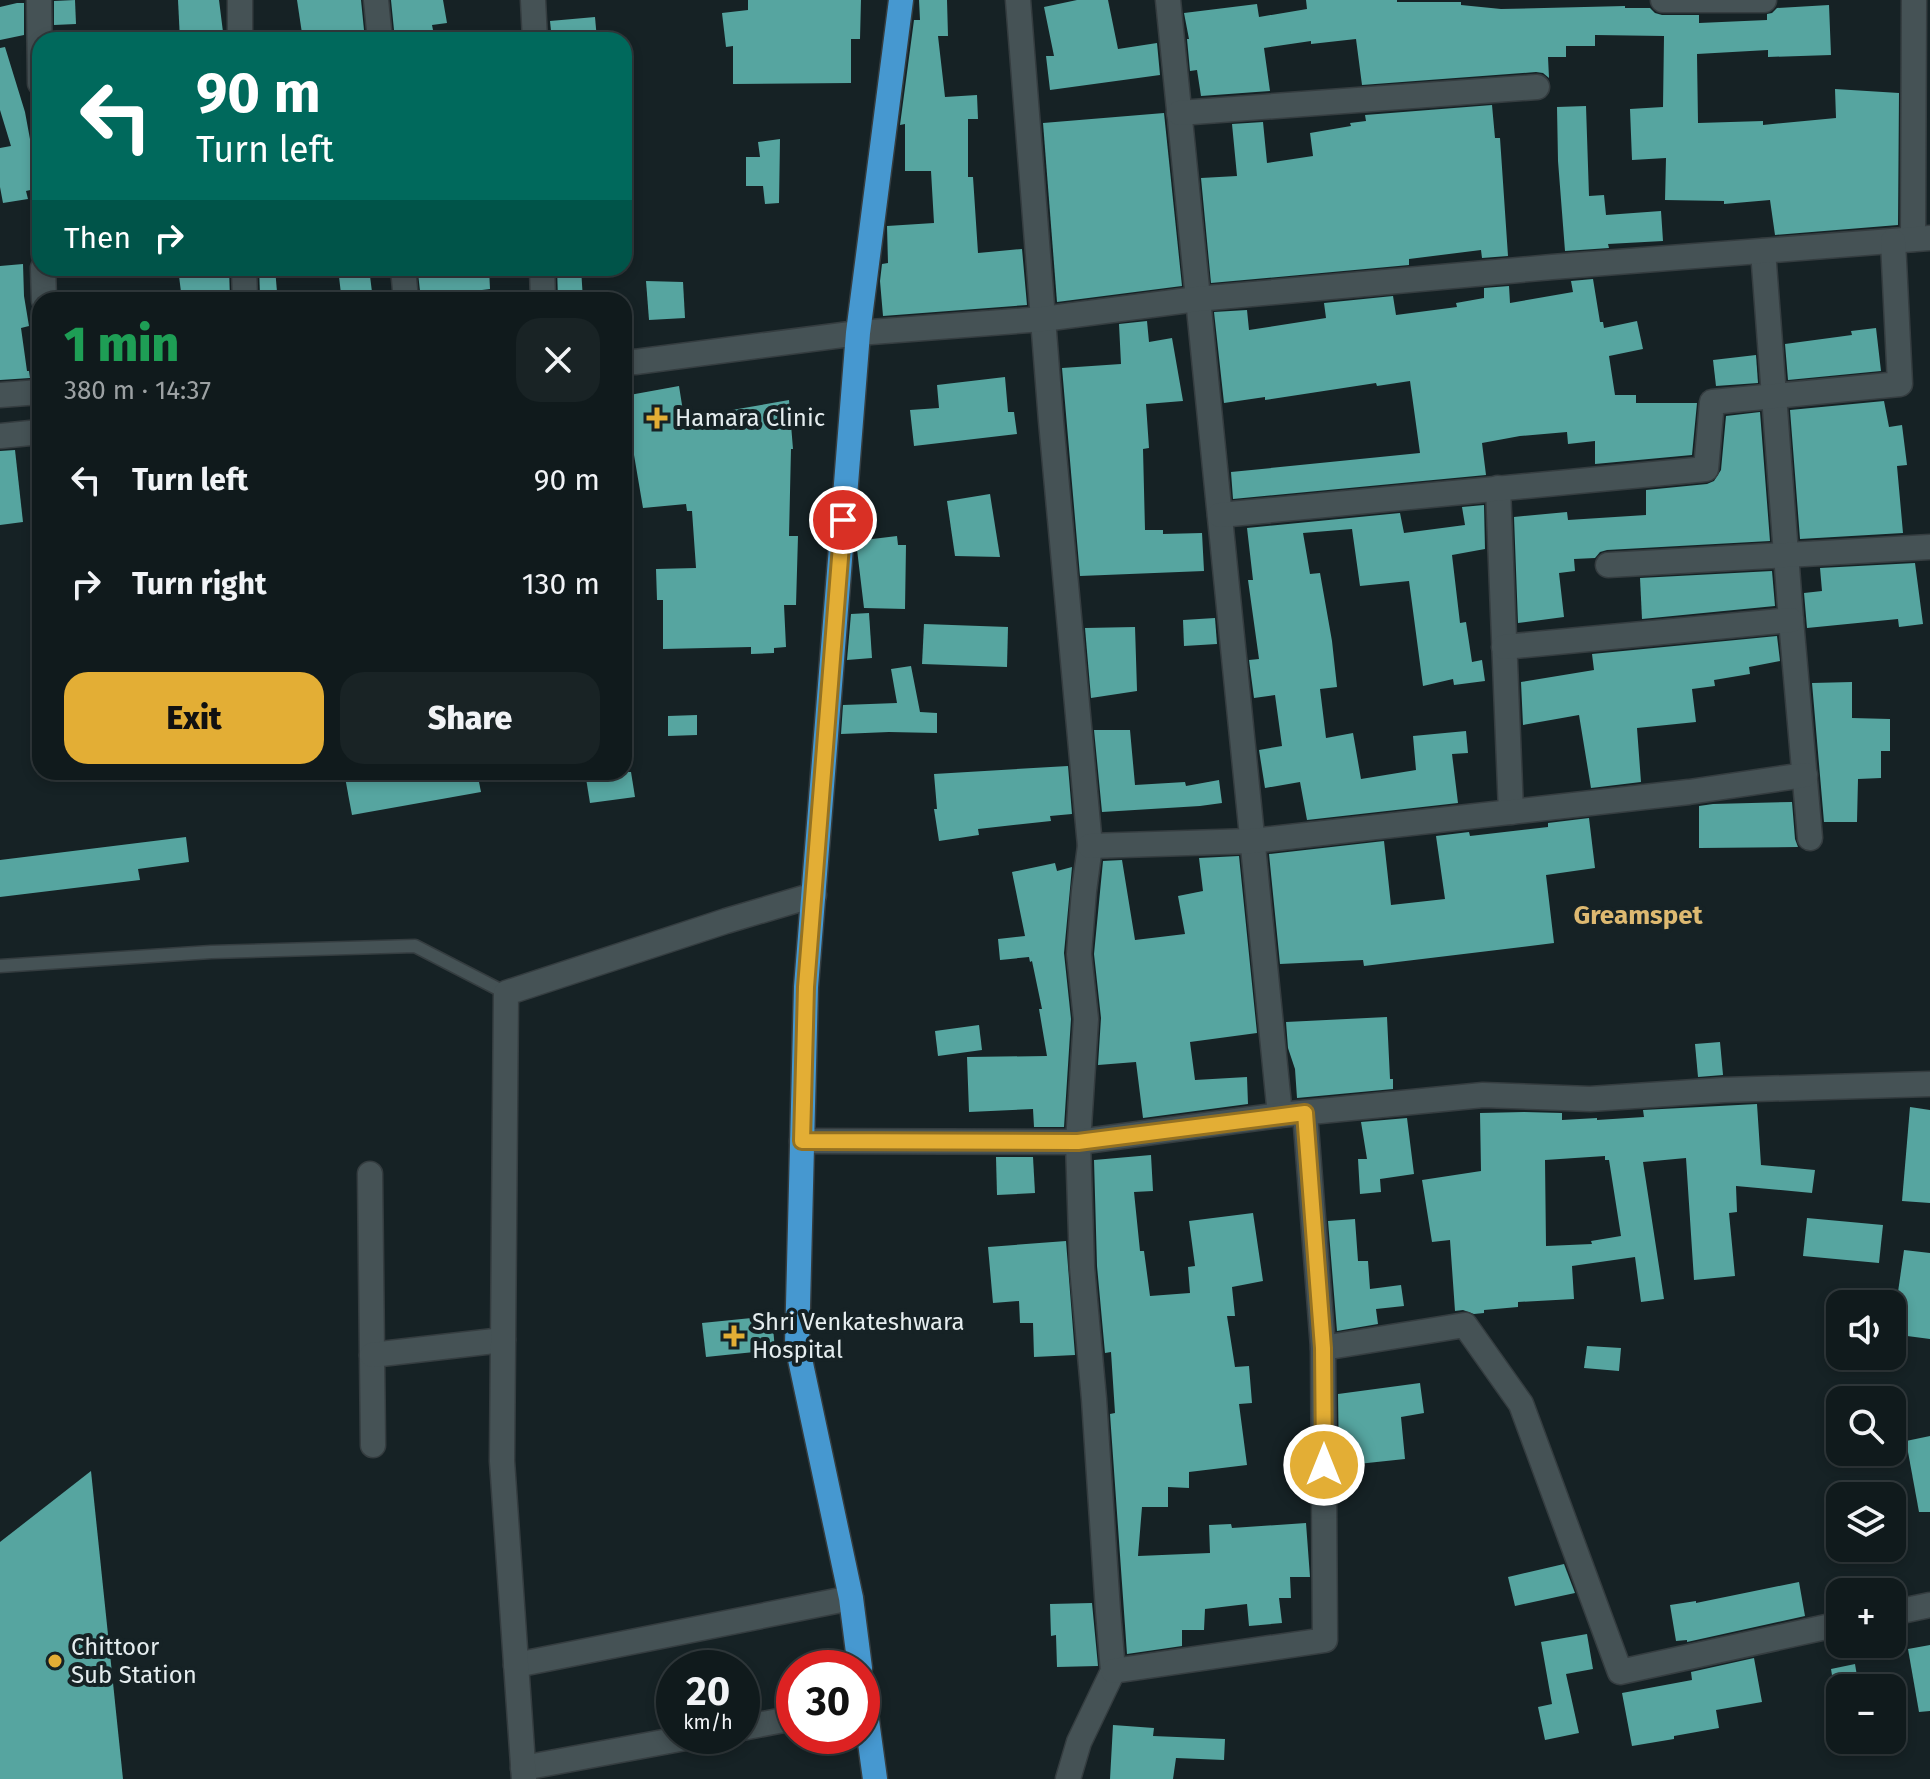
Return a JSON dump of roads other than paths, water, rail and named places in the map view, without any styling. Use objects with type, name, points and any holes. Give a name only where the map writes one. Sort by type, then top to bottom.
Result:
[{"type":"highway","points":[[858,1650],[851,1598],[797,1345],[806,987],[858,333],[901,0]]},
{"type":"highway","points":[[871,1754],[875,1779]]},
{"type":"street","points":[[39,0],[39,32]]},
{"type":"street","points":[[240,0],[240,32]]},
{"type":"street","points":[[376,0],[379,32]]},
{"type":"street","points":[[533,0],[535,32]]},
{"type":"street","points":[[1018,0],[1090,846],[1079,954],[1086,1019],[1078,1142],[1082,1267],[1113,1671],[1079,1742],[1068,1779]]},
{"type":"street","points":[[1168,0],[1280,1115]]},
{"type":"street","points":[[1663,0],[1764,0]]},
{"type":"street","points":[[1220,515],[1706,469],[1712,402],[1900,384],[1912,240],[1914,0]]},
{"type":"street","points":[[1179,113],[1537,87]]},
{"type":"street","points":[[632,363],[858,333],[1043,319],[1197,299],[1552,267],[1912,240]]},
{"type":"street","points":[[1763,251],[1810,838]]},
{"type":"street","points":[[0,395],[32,393]]},
{"type":"street","points":[[0,436],[32,433]]},
{"type":"street","points":[[1498,488],[1511,812]]},
{"type":"street","points":[[1608,565],[1930,547]]},
{"type":"street","points":[[1504,647],[1791,620]]},
{"type":"street","points":[[1090,846],[1252,841],[1689,792],[1805,775]]},
{"type":"street","points":[[656,1745],[524,1774],[502,1461],[506,993],[814,895]]},
{"type":"street","points":[[802,1141],[1078,1142],[1280,1115],[1483,1095],[1590,1099],[1724,1090],[1930,1084]]},
{"type":"street","points":[[1113,1671],[1325,1640],[1323,1348],[1305,1113]]},
{"type":"street","points":[[370,1174],[373,1445]]},
{"type":"street","points":[[1323,1348],[1465,1325],[1521,1404],[1620,1672],[1826,1627]]},
{"type":"street","points":[[372,1355],[503,1340]]},
{"type":"street","points":[[516,1665],[851,1598]]},
{"type":"street","points":[[1906,1610],[1930,1605]]},
{"type":"lane","points":[[0,966],[211,952],[415,946],[506,993]]},
{"type":"place","name":"Hamara Clinic","points":[[657,418]]},
{"type":"place","name":"Shri Venkateshwara Hospital","points":[[734,1336]]},
{"type":"place","name":"Chittoor Sub Station","points":[[55,1661]]},
{"type":"district","name":"Greamspet","points":[[1638,915]]}]
